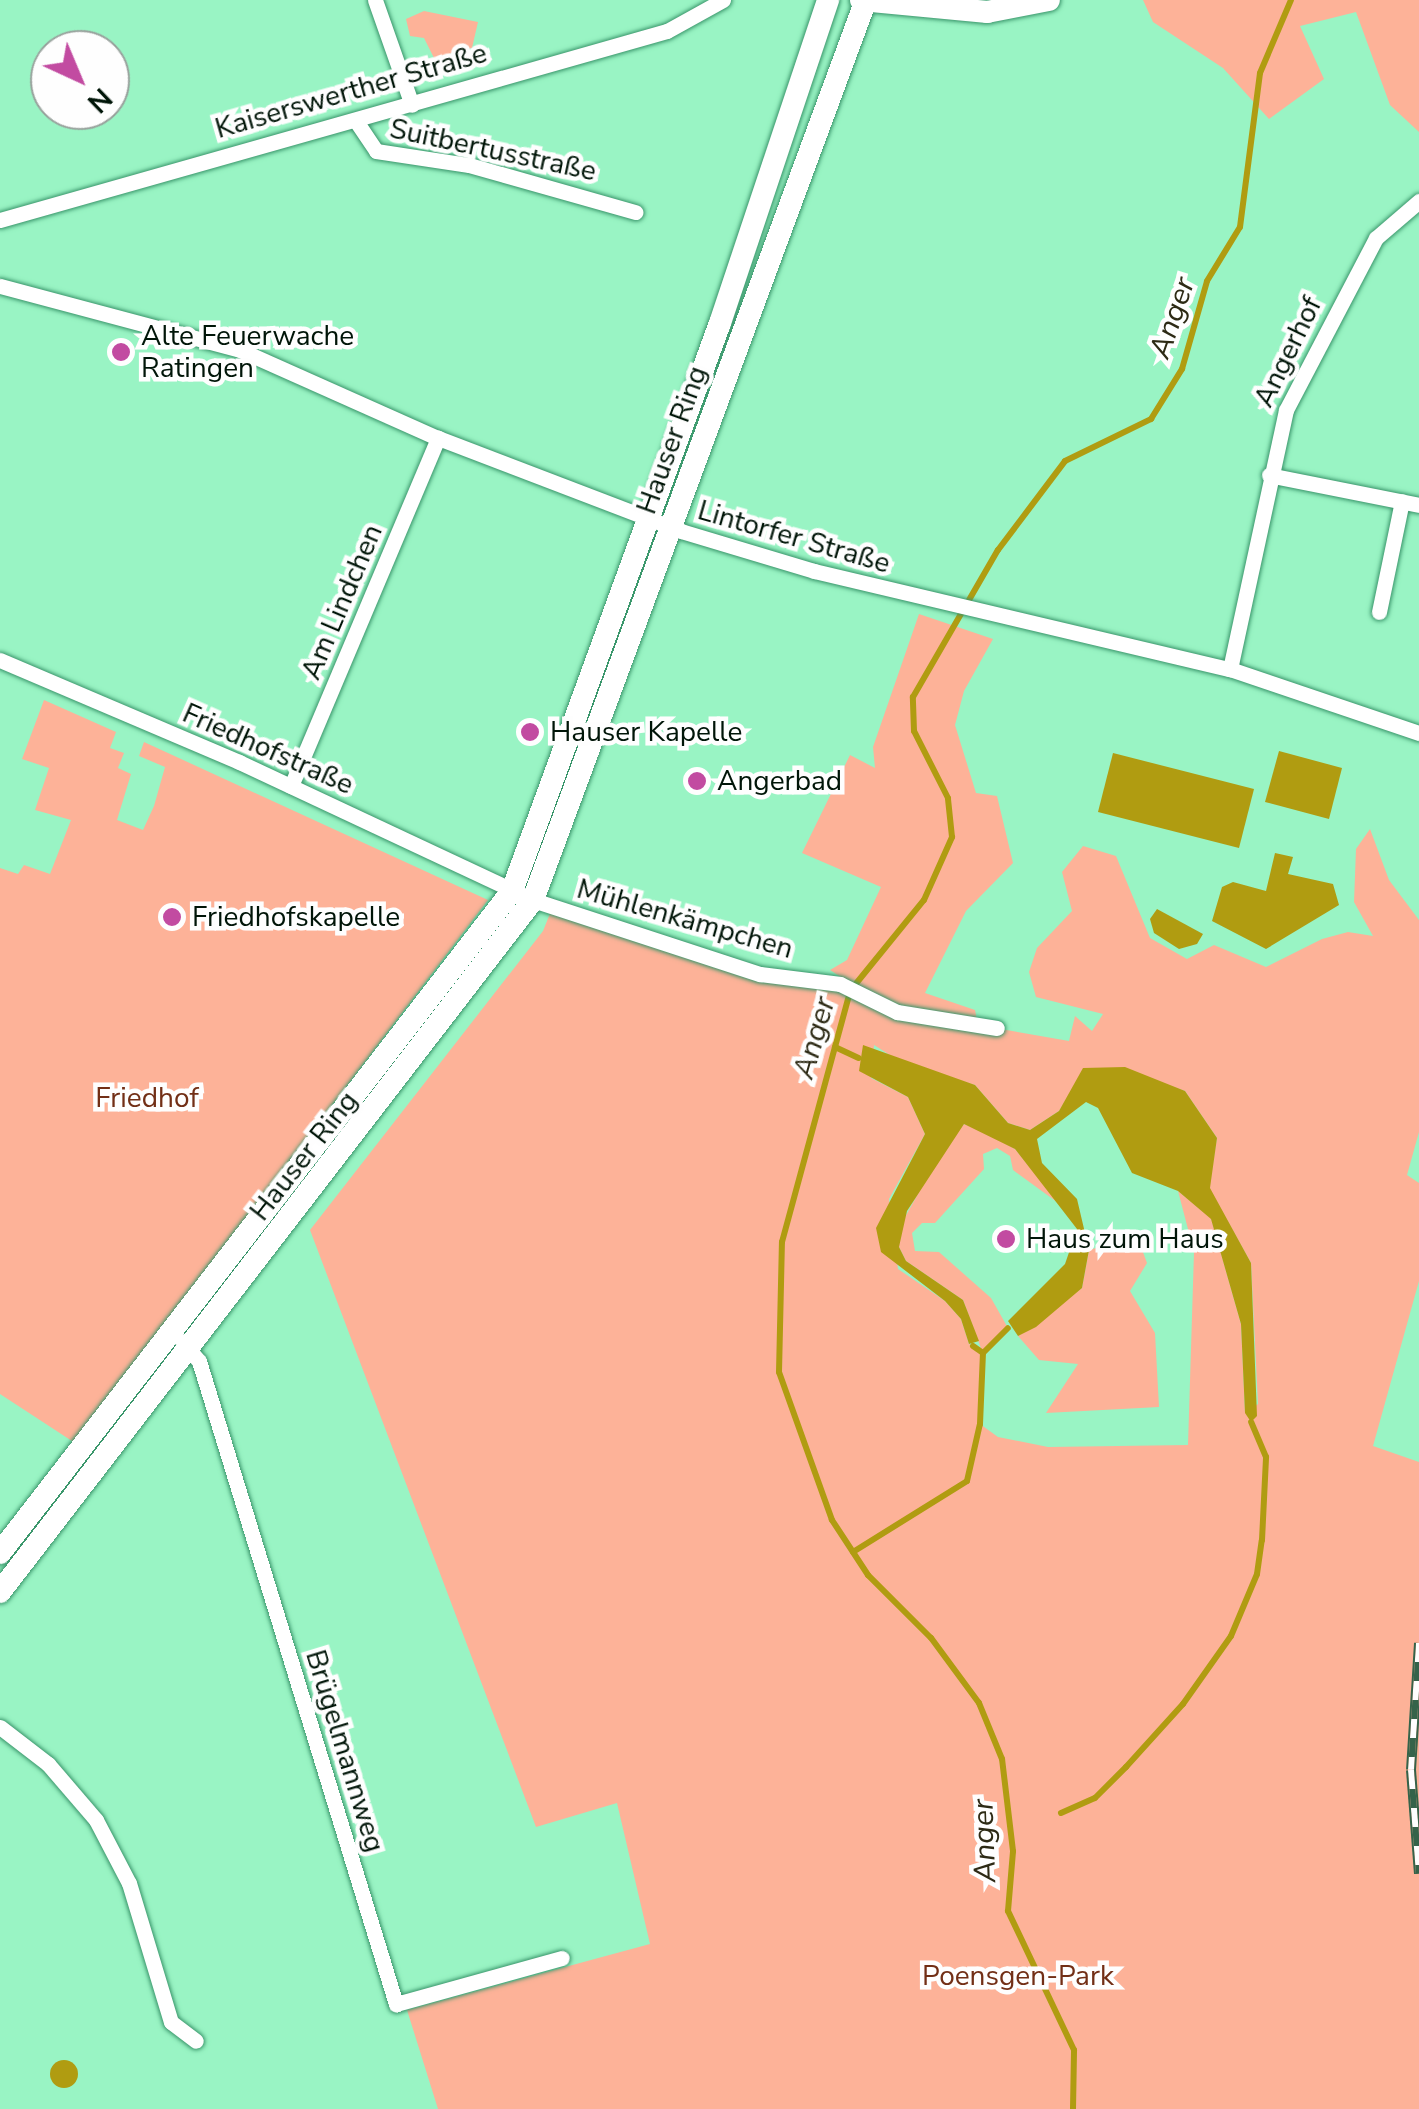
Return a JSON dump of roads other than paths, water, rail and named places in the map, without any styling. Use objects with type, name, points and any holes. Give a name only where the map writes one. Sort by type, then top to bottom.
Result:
[{"type":"main road","name":"Hauser Ring","points":[[0,1552],[522,896],[828,0]]},
{"type":"main road","name":"Hauser Ring","points":[[0,1592],[191,1352],[522,896],[672,528],[864,0]]},
{"type":"main road","points":[[864,0],[988,12],[1049,0]]},
{"type":"street","points":[[375,0],[412,105]]},
{"type":"street","name":"Kaiserswerther Straße","points":[[0,220],[666,32],[718,3],[732,0]]},
{"type":"street","name":"Suitbertusstraße","points":[[356,121],[376,151],[469,165],[635,212]]},
{"type":"street","name":"Angerhof","points":[[1230,669],[1276,436],[1303,368],[1376,238],[1419,200]]},
{"type":"street","name":"Lintorfer Straße","points":[[0,286],[240,350],[438,438],[672,528],[947,604],[1230,669],[1419,733]]},
{"type":"street","name":"Am Lindchen","points":[[291,786],[438,438]]},
{"type":"street","points":[[1269,474],[1419,504]]},
{"type":"street","points":[[1379,612],[1402,501]]},
{"type":"street","name":"Friedhofstraße","points":[[0,660],[291,786],[522,896]]},
{"type":"street","name":"Mühlenkämpchen","points":[[522,896],[760,974],[840,984],[898,1012],[996,1028]]},
{"type":"street","points":[[173,1331],[191,1352]]},
{"type":"street","name":"Brügelmannweg","points":[[191,1352],[396,2004],[562,1958]]},
{"type":"street","points":[[0,1727],[48,1764],[96,1820],[129,1883],[171,2022],[196,2042]]},
{"type":"waterway","name":"Anger","points":[[1073,2109],[1074,2050],[1008,1911],[1013,1851],[1002,1759],[979,1703],[931,1638],[868,1575],[832,1520],[779,1372],[782,1242],[850,991],[924,900],[952,837],[948,798],[914,731],[913,697],[998,550],[1065,461],[1151,419],[1182,369],[1207,281],[1240,227],[1260,73],[1291,0]]},
{"type":"waterway","points":[[835,1047],[859,1058]]},
{"type":"waterway","points":[[853,1552],[967,1481],[980,1424],[983,1353],[1008,1328]]},
{"type":"waterway","points":[[973,1346],[983,1353]]},
{"type":"waterway","points":[[1061,1813],[1095,1798],[1126,1767],[1183,1704],[1231,1636],[1257,1574],[1262,1540],[1266,1457],[1251,1422]]},
{"type":"railway","points":[[1419,1643],[1411,1770],[1419,1874]]},
{"type":"place","name":"Alte Feuerwache Ratingen","points":[[121,352]]},
{"type":"place","name":"Hauser Kapelle","points":[[530,732]]},
{"type":"place","name":"Angerbad","points":[[697,781]]},
{"type":"place","name":"Friedhofskapelle","points":[[172,917]]},
{"type":"place","name":"Haus zum Haus","points":[[1006,1239]]},
{"type":"park label","name":"Friedhof","points":[[147,1098]]},
{"type":"park label","name":"Poensgen-Park","points":[[1018,1976]]}]
